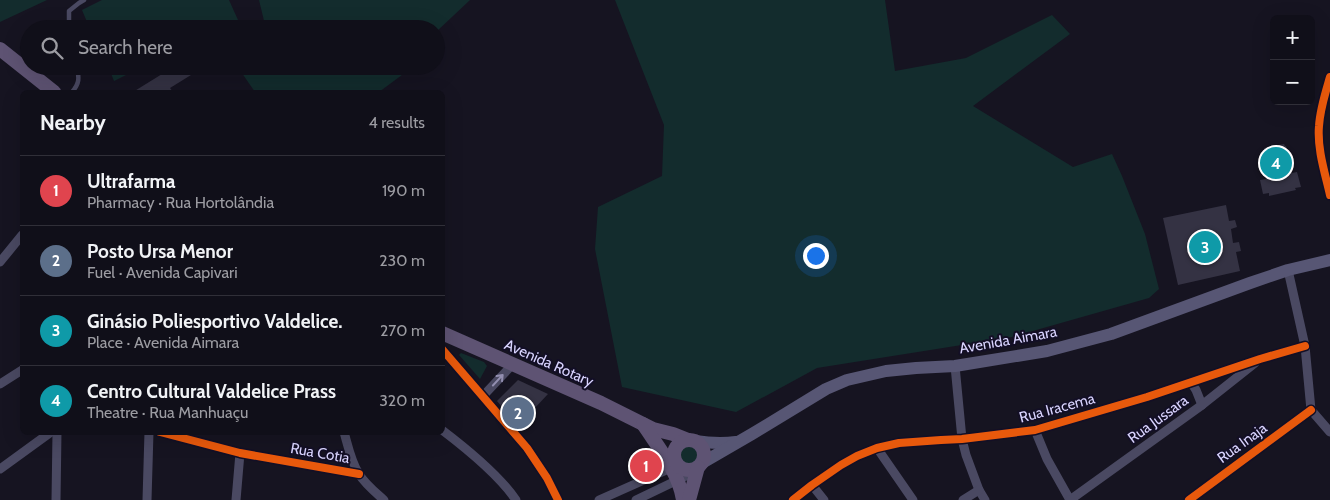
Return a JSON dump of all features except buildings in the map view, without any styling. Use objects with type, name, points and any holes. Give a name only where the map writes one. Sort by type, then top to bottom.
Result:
[{"type":"main road","points":[[0,49],[20,65]]},
{"type":"main road","points":[[33,75],[51,90]]},
{"type":"main road","name":"Avenida Aimara","points":[[698,466],[826,390],[847,380],[886,371],[955,366],[1047,351],[1111,334],[1288,270],[1330,260]]},
{"type":"main road","name":"Avenida Rotary","points":[[445,334],[601,403],[653,429],[692,441]]},
{"type":"main road","points":[[643,423],[674,474],[683,500]]},
{"type":"main road","points":[[689,500],[698,466],[703,458],[702,448],[692,441]]},
{"type":"main road","points":[[698,466],[684,470],[674,460],[674,450],[680,442],[728,443],[740,441]]},
{"type":"street","points":[[1330,77],[1327,94],[1320,110],[1318,128],[1319,145],[1330,195]]},
{"type":"street","points":[[0,262],[20,238]]},
{"type":"street","points":[[1288,270],[1305,346],[1312,410],[1330,432]]},
{"type":"street","name":"Rua Iracema","points":[[793,500],[841,465],[877,448],[916,442],[962,439],[1035,430],[1147,397],[1305,346]]},
{"type":"street","points":[[445,352],[535,459],[558,500]]},
{"type":"street","name":"Rua Jussara","points":[[1070,500],[1202,405],[1260,359]]},
{"type":"street","points":[[483,396],[512,365]]},
{"type":"street","points":[[955,366],[962,439],[966,456],[979,490],[985,500]]},
{"type":"street","points":[[0,384],[20,371]]},
{"type":"street","points":[[1191,382],[1202,405]]},
{"type":"street","name":"Rua Inaja","points":[[1189,500],[1312,410]]},
{"type":"street","points":[[1035,430],[1047,459],[1070,500]]},
{"type":"street","points":[[445,432],[459,442],[508,487],[516,500]]},
{"type":"street","points":[[0,468],[48,435]]},
{"type":"street","points":[[56,500],[57,435]]},
{"type":"street","points":[[147,500],[149,435]]},
{"type":"street","name":"Rua Cotia","points":[[171,435],[240,453],[359,474]]},
{"type":"street","points":[[345,435],[359,474],[384,500]]},
{"type":"street","points":[[877,448],[913,500]]},
{"type":"street","points":[[236,500],[240,453]]},
{"type":"street","points":[[599,500],[674,474],[686,476],[698,466]]},
{"type":"street","points":[[636,500],[674,474]]},
{"type":"street","points":[[812,485],[824,500]]},
{"type":"street","points":[[963,500],[979,490]]},
{"type":"lane","points":[[70,20],[69,11],[84,0]]},
{"type":"lane","points":[[74,90],[77,86],[78,75]]},
{"type":"green space","points":[[0,0],[47,0],[0,22]]},
{"type":"green space","points":[[102,0],[229,0],[238,20],[86,20],[82,10]]},
{"type":"green space","points":[[259,0],[470,0],[445,24],[445,20],[264,20]]},
{"type":"green space","points":[[615,0],[885,0],[895,71],[966,58],[1052,15],[1070,34],[973,106],[1073,167],[1112,154],[1145,234],[1159,289],[1149,298],[1012,337],[817,368],[736,412],[622,387],[595,249],[598,207],[662,176],[664,125]]},
{"type":"green space","points":[[112,75],[126,75],[114,81]]},
{"type":"green space","points":[[243,75],[402,75],[382,90],[254,90]]},
{"type":"green space","points":[[461,353],[484,362],[487,366],[480,379],[459,355]]},
{"type":"green space","points":[[688,446],[695,449],[698,456],[695,463],[688,466],[681,463],[678,456],[681,449]]},
{"type":"cycle path","points":[[1330,77],[1322,108],[1319,135],[1322,161],[1330,195]]},
{"type":"cycle path","points":[[793,500],[841,465],[877,448],[899,443],[962,439],[1035,430],[1147,397],[1305,346]]},
{"type":"cycle path","points":[[445,352],[527,448],[547,478],[558,500]]},
{"type":"cycle path","points":[[1189,500],[1311,410]]},
{"type":"cycle path","points":[[171,435],[240,453],[359,474]]},
{"type":"place","name":"Centro Cultural Valdelice Prass","points":[[1276,163]]},
{"type":"place","name":"Ginásio Poliesportivo Valdelice.","points":[[1205,247]]},
{"type":"place","name":"Posto Ursa Menor","points":[[518,413]]},
{"type":"place","name":"Ultrafarma","points":[[646,466]]}]
